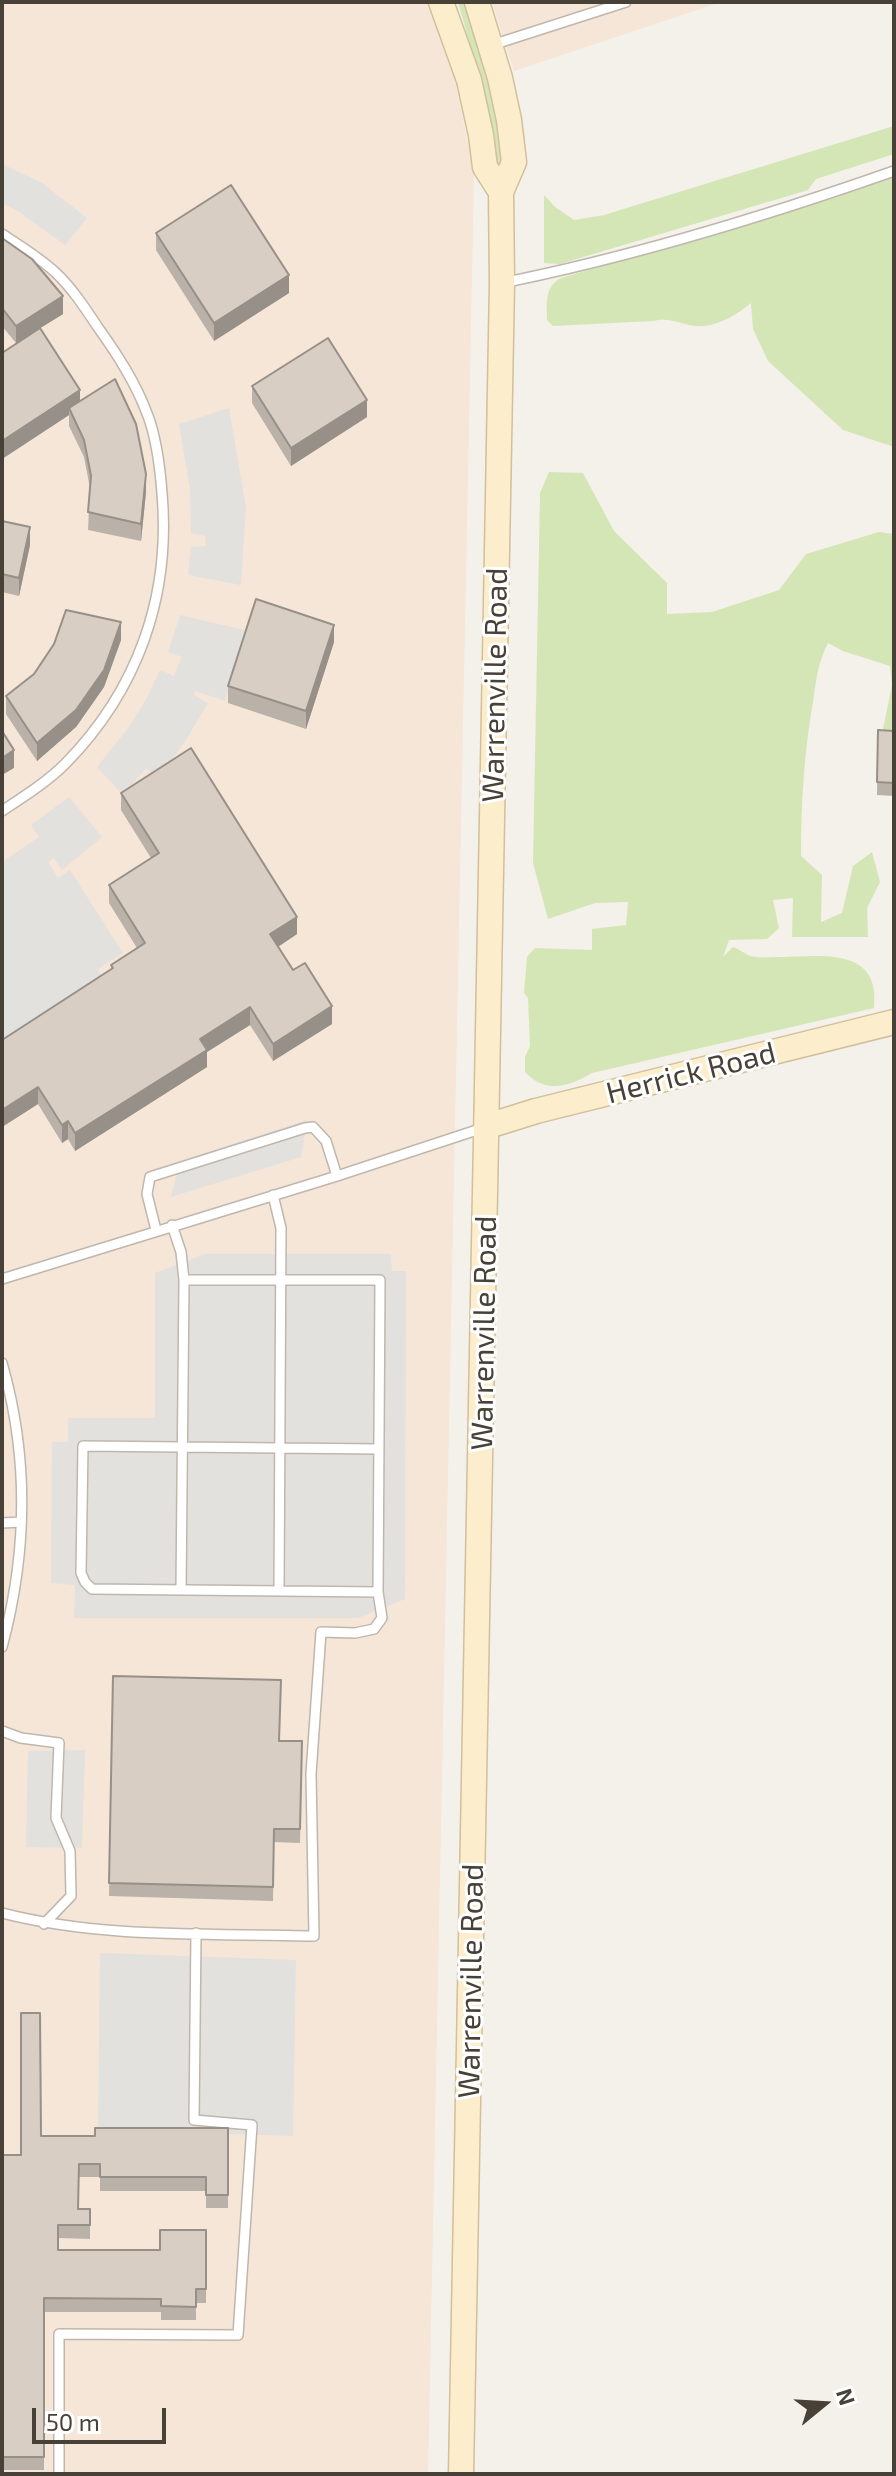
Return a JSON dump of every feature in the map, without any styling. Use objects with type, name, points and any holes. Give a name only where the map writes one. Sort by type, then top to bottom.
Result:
[{"type":"main road","name":"Warrenville Road","points":[[441,2],[469,80],[485,167],[501,192]]},
{"type":"main road","name":"Warrenville Road","points":[[461,2474],[488,1126],[501,192],[514,162],[509,120],[492,45],[477,2]]},
{"type":"main road","name":"Herrick Road","points":[[488,1126],[536,1111],[894,1022]]},
{"type":"lane","points":[[492,45],[626,2]]},
{"type":"lane","points":[[502,283],[608,260],[804,203],[894,171]]},
{"type":"lane","points":[[2,234],[57,274],[108,341],[135,386],[149,418],[160,462],[164,515],[159,591],[138,659],[91,733],[64,764],[2,811]]},
{"type":"lane","points":[[2,1279],[488,1126]]},
{"type":"lane","points":[[156,1230],[147,1194],[150,1177],[305,1128],[313,1127],[326,1141],[337,1176]]},
{"type":"lane","points":[[273,1195],[281,1228],[279,1591]]},
{"type":"lane","points":[[172,1225],[181,1252],[184,1280],[181,1590]]},
{"type":"lane","points":[[2,1913],[44,1924],[98,1930],[314,1936],[311,1774],[321,1632],[355,1633],[374,1629],[382,1618],[378,1592],[380,1280],[184,1280]]},
{"type":"lane","points":[[2,1363],[18,1437],[22,1547],[13,1607],[2,1647]]},
{"type":"lane","points":[[378,1592],[92,1589],[81,1573],[83,1446],[379,1449]]},
{"type":"lane","points":[[2,1523],[21,1522]]},
{"type":"lane","points":[[2,1731],[21,1738],[59,1743],[56,1818],[70,1851],[71,1896],[44,1924]]},
{"type":"lane","points":[[59,2474],[59,2334],[238,2335],[252,2125],[194,2120],[196,1933]]},
{"type":"shaded area","points":[[2,2],[427,2],[453,71],[474,173],[428,2474],[2,2474]]},
{"type":"shaded area","points":[[492,2],[721,2],[514,71]]},
{"type":"shaded area","points":[[2,164],[42,183],[87,218],[65,245],[2,203]]},
{"type":"shaded area","points":[[229,408],[246,508],[241,585],[188,575],[191,547],[206,546],[205,536],[191,533],[190,489],[179,424]]},
{"type":"shaded area","points":[[180,615],[248,631],[225,701],[195,691],[194,695],[208,703],[184,743],[158,778],[146,768],[123,795],[97,767],[129,727],[160,670],[174,676],[182,657],[168,652]]},
{"type":"shaded area","points":[[69,797],[102,837],[62,870],[54,858],[48,862],[58,878],[70,870],[123,953],[98,969],[105,982],[2,1048],[2,862],[39,837],[31,825]]},
{"type":"shaded area","points":[[307,1120],[301,1157],[171,1197],[180,1161]]},
{"type":"shaded area","points":[[205,1254],[391,1254],[392,1271],[406,1271],[405,1599],[358,1618],[74,1618],[75,1585],[51,1583],[52,1442],[68,1442],[68,1418],[155,1418],[155,1273]]},
{"type":"shaded area","points":[[85,1750],[82,1848],[26,1847],[28,1751]]},
{"type":"shaded area","points":[[100,1953],[296,1960],[293,2136],[98,2130]]},
{"type":"green space","points":[[458,2],[465,2],[492,90],[504,172],[497,170],[478,73]]},
{"type":"green space","points":[[894,126],[894,154],[816,179],[808,190],[560,264],[544,263],[544,195],[574,220],[604,215]]},
{"type":"green space","points":[[894,177],[894,447],[843,430],[768,361],[753,329],[751,303],[729,318],[704,326],[660,320],[553,326],[547,320],[549,291],[561,278]]},
{"type":"green space","points":[[549,472],[583,473],[614,531],[667,583],[667,614],[712,612],[779,590],[806,554],[879,532],[894,534],[894,740],[881,739],[892,685],[890,666],[828,643],[816,679],[804,779],[801,856],[822,875],[821,922],[842,913],[853,866],[872,852],[880,882],[867,908],[868,937],[792,937],[793,898],[773,900],[779,928],[767,939],[729,940],[723,957],[733,947],[756,957],[843,958],[868,973],[874,987],[874,1008],[592,1073],[566,1085],[549,1086],[525,1072],[525,1057],[530,1046],[528,998],[524,993],[527,957],[535,948],[592,950],[592,929],[626,925],[628,902],[595,903],[548,919],[533,863],[540,493]]},
{"type":"building","points":[[231,185],[289,275],[214,323],[156,233]]},
{"type":"building","points":[[2,238],[32,259],[63,296],[16,326],[2,308]]},
{"type":"building","points":[[40,328],[80,390],[2,441],[2,353]]},
{"type":"building","points":[[328,338],[367,400],[291,448],[252,386]]},
{"type":"building","points":[[115,379],[136,424],[146,474],[141,524],[88,512],[91,476],[84,440],[69,408]]},
{"type":"building","points":[[2,521],[30,527],[19,578],[2,574]]},
{"type":"building","points":[[256,599],[334,625],[306,711],[228,686]]},
{"type":"building","points":[[66,610],[121,622],[104,670],[76,710],[37,743],[6,696],[34,674],[54,644]]},
{"type":"building","points":[[878,730],[894,731],[894,783],[877,782]]},
{"type":"building","points":[[2,731],[14,750],[2,758]]},
{"type":"building","points":[[191,748],[297,917],[270,934],[293,970],[305,963],[332,1006],[273,1044],[250,1007],[200,1039],[207,1050],[75,1133],[68,1121],[62,1125],[38,1087],[2,1110],[2,1040],[113,968],[111,965],[145,943],[109,885],[159,853],[121,793]]},
{"type":"building","points":[[113,1676],[281,1680],[279,1741],[302,1741],[300,1829],[274,1829],[273,1887],[109,1883]]},
{"type":"building","points":[[21,2013],[40,2013],[41,2136],[95,2136],[95,2128],[228,2128],[228,2195],[206,2195],[206,2177],[100,2177],[100,2164],[79,2164],[78,2209],[90,2209],[90,2225],[58,2225],[58,2250],[160,2250],[160,2230],[206,2230],[206,2289],[196,2289],[196,2307],[161,2306],[161,2299],[44,2298],[44,2457],[2,2457],[2,2155],[21,2155]]}]
